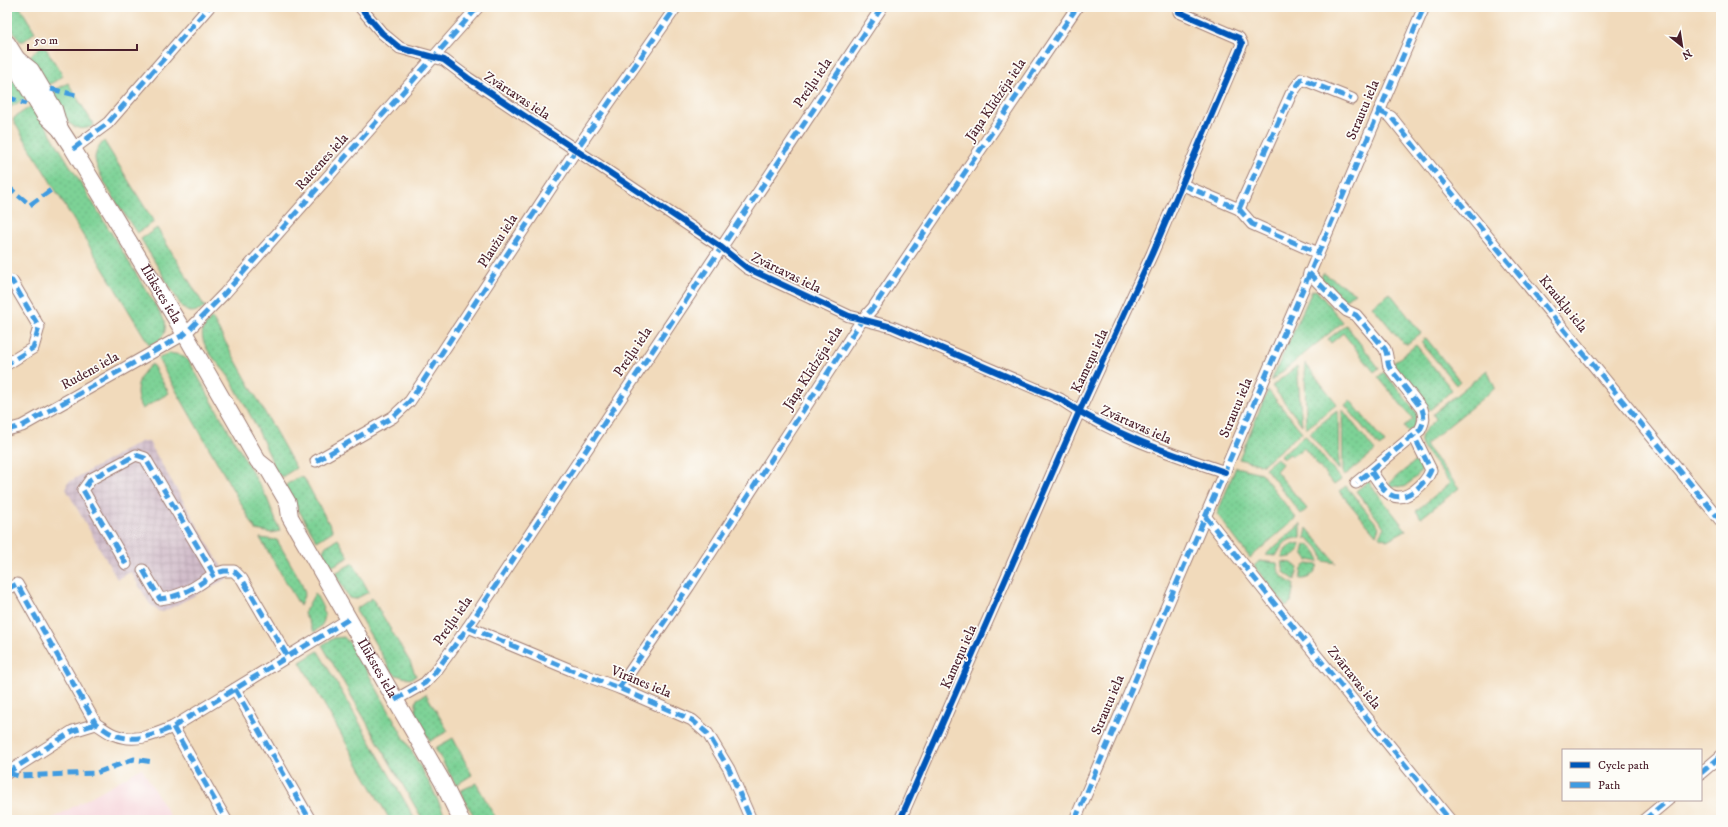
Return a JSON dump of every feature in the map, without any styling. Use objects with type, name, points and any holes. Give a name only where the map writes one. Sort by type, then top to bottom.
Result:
[{"type":"street","points":[[73,149],[108,123],[209,7]]},
{"type":"street","name":"Zvārtavas iela","points":[[360,7],[382,32],[400,48],[422,55],[435,56],[444,60],[468,78],[721,247],[747,268],[849,316],[862,320],[878,322],[899,330],[1060,399],[1079,412],[1103,424],[1170,453],[1225,472]]},
{"type":"street","name":"Raicenes iela","points":[[185,334],[225,293],[478,7]]},
{"type":"street","name":"Plaužu iela","points":[[316,462],[394,417],[410,401],[576,150],[676,7]]},
{"type":"street","name":"Preiļu iela","points":[[395,700],[425,683],[436,672],[468,628],[882,7]]},
{"type":"street","name":"Jāņa Klīdzēja iela","points":[[619,688],[689,586],[862,320],[873,308],[1077,7]]},
{"type":"street","name":"Strautu iela","points":[[1075,820],[1424,7]]},
{"type":"street","name":"Kameņu iela","points":[[900,820],[1079,412],[1152,254],[1242,44],[1239,38],[1179,12]]},
{"type":"street","name":"Ilūkstes iela","points":[[7,43],[17,59],[30,70],[54,108],[60,129],[185,334],[258,461],[258,473],[278,507],[290,517],[442,781],[461,820]]},
{"type":"street","points":[[1240,209],[1291,94],[1302,79],[1352,100]]},
{"type":"street","name":"Kraukļu iela","points":[[1379,110],[1391,117],[1721,521]]},
{"type":"street","points":[[1182,185],[1240,209],[1252,224],[1318,253]]},
{"type":"street","points":[[1309,273],[1343,307],[1356,315],[1385,349],[1388,356],[1387,362],[1389,367],[1422,409],[1424,416],[1424,423],[1414,436],[1356,483]]},
{"type":"street","points":[[7,280],[12,281],[39,327],[33,348],[7,364]]},
{"type":"street","name":"Rudens iela","points":[[7,430],[22,426],[185,334]]},
{"type":"street","points":[[1371,471],[1389,495],[1398,498],[1408,495],[1427,480],[1431,470],[1414,436]]},
{"type":"street","points":[[126,564],[83,490],[92,479],[136,455],[146,458],[214,574]]},
{"type":"street","name":"Zvārtavas iela","points":[[1206,516],[1286,618],[1450,820]]},
{"type":"street","points":[[143,570],[160,599],[177,596],[200,584],[214,574],[224,571],[234,571],[242,579],[288,657]]},
{"type":"street","points":[[7,590],[18,584],[96,724],[115,736],[127,738],[154,736],[173,727],[349,619]]},
{"type":"street","name":"Virānes iela","points":[[468,628],[619,688],[692,720],[708,734],[729,769],[751,820]]},
{"type":"street","points":[[235,689],[309,820]]},
{"type":"street","points":[[7,773],[73,731],[96,724]]},
{"type":"street","points":[[173,727],[226,820]]},
{"type":"street","points":[[1702,772],[1721,756]]},
{"type":"street","points":[[1644,820],[1667,801]]},
{"type":"shaded area","points":[[142,441],[149,442],[228,578],[163,612],[158,611],[149,603],[131,572],[117,579],[66,489],[67,483]]},
{"type":"shaded area","points":[[142,768],[172,820],[50,820],[140,769]]},
{"type":"green space","points":[[7,7],[20,7],[35,32],[24,41],[20,41],[7,22]]},
{"type":"green space","points":[[42,46],[45,47],[63,76],[46,87],[30,59],[31,55]]},
{"type":"green space","points":[[7,62],[28,97],[7,109]]},
{"type":"green space","points":[[68,83],[94,125],[86,128],[72,126],[62,114],[50,93]]},
{"type":"green space","points":[[33,105],[165,321],[164,333],[157,342],[150,346],[13,120]]},
{"type":"green space","points":[[104,141],[154,222],[137,233],[105,184],[96,164],[96,153]]},
{"type":"green space","points":[[157,228],[205,307],[190,312],[182,307],[141,239]]},
{"type":"green space","points":[[1323,273],[1355,293],[1344,300],[1321,278]]},
{"type":"green space","points":[[1316,290],[1343,322],[1271,381],[1312,291]]},
{"type":"green space","points":[[1390,293],[1421,333],[1407,344],[1402,342],[1372,306]]},
{"type":"green space","points":[[212,318],[296,468],[282,477],[275,470],[256,426],[230,379],[212,356],[203,341],[202,333],[205,325]]},
{"type":"green space","points":[[1346,325],[1379,368],[1374,372],[1343,333],[1331,343],[1328,339]]},
{"type":"green space","points":[[1426,338],[1460,381],[1456,385],[1421,342]]},
{"type":"green space","points":[[1416,345],[1452,390],[1430,410],[1392,364]]},
{"type":"green space","points":[[169,353],[181,355],[189,361],[267,498],[280,531],[271,533],[256,530],[158,359]]},
{"type":"green space","points":[[1305,363],[1337,404],[1306,429]]},
{"type":"green space","points":[[152,364],[169,393],[142,409],[137,396],[138,384],[143,373]]},
{"type":"green space","points":[[1297,366],[1302,425],[1272,386]]},
{"type":"green space","points":[[1487,370],[1495,388],[1425,445],[1459,488],[1421,518],[1416,511],[1450,483],[1423,448],[1421,443],[1422,435],[1436,419],[1433,414]]},
{"type":"green space","points":[[1384,372],[1417,413],[1415,426],[1408,432],[1404,427],[1413,419],[1378,377]]},
{"type":"green space","points":[[1268,390],[1302,432],[1262,465],[1239,459]]},
{"type":"green space","points":[[1350,400],[1385,443],[1379,447],[1345,405]]},
{"type":"green space","points":[[1342,409],[1375,451],[1344,476],[1343,475]]},
{"type":"green space","points":[[1338,410],[1339,470],[1309,433]]},
{"type":"green space","points":[[1305,435],[1341,480],[1334,485],[1304,448],[1292,456],[1290,454],[1283,459],[1280,456]]},
{"type":"green space","points":[[1277,458],[1282,464],[1276,471],[1307,509],[1301,514],[1265,468]]},
{"type":"green space","points":[[1418,459],[1422,460],[1423,465],[1418,476],[1404,487],[1390,486],[1390,482]]},
{"type":"green space","points":[[1236,467],[1261,473],[1296,518],[1250,558],[1217,514]]},
{"type":"green space","points":[[299,477],[304,478],[333,531],[317,541],[285,487],[287,484]]},
{"type":"green space","points":[[1368,481],[1406,530],[1387,540],[1379,536],[1384,527],[1356,491]]},
{"type":"green space","points":[[1346,486],[1379,527],[1376,535],[1339,491]]},
{"type":"green space","points":[[1301,524],[1301,538],[1292,539],[1285,543],[1276,556],[1265,555]]},
{"type":"green space","points":[[1307,528],[1336,563],[1323,561],[1323,557],[1317,547],[1312,541],[1305,538]]},
{"type":"green space","points":[[260,538],[277,540],[300,580],[305,593],[300,606]]},
{"type":"green space","points":[[338,539],[349,557],[331,567],[323,551],[326,546]]},
{"type":"green space","points":[[1301,543],[1299,551],[1295,555],[1282,558],[1288,547]]},
{"type":"green space","points":[[1305,544],[1315,550],[1319,562],[1308,560],[1303,553]]},
{"type":"green space","points":[[1259,561],[1277,563],[1282,576],[1287,581],[1294,584],[1291,602],[1286,606],[1254,566]]},
{"type":"green space","points":[[1282,562],[1292,563],[1298,568],[1295,580],[1284,572]]},
{"type":"green space","points":[[353,563],[369,592],[355,599],[349,598],[335,573]]},
{"type":"green space","points":[[1307,564],[1318,565],[1311,575],[1300,579],[1302,568]]},
{"type":"green space","points":[[315,593],[323,609],[324,618],[323,623],[314,632],[304,613]]},
{"type":"green space","points":[[372,598],[410,662],[416,676],[410,679],[396,675],[391,671],[357,612],[356,609]]},
{"type":"green space","points":[[344,637],[354,648],[432,788],[447,820],[423,820],[322,645],[334,638]]},
{"type":"green space","points":[[318,651],[415,820],[390,820],[300,662]]},
{"type":"green space","points":[[426,694],[448,731],[430,741],[419,721],[416,710],[417,699]]},
{"type":"green space","points":[[453,738],[472,775],[456,785],[435,748]]},
{"type":"green space","points":[[476,783],[497,820],[476,820],[460,791]]},
{"type":"marked path","points":[[73,149],[108,123],[209,7]]},
{"type":"marked path","points":[[7,430],[22,426],[185,334],[225,293],[478,7]]},
{"type":"marked path","points":[[316,461],[393,417],[410,401],[576,150],[676,7]]},
{"type":"marked path","points":[[395,700],[425,683],[436,671],[468,627],[882,7]]},
{"type":"marked path","points":[[619,688],[689,586],[862,320],[873,308],[1077,7]]},
{"type":"marked path","points":[[1075,820],[1424,7]]},
{"type":"marked path","points":[[1239,209],[1291,94],[1302,79],[1352,99]]},
{"type":"marked path","points":[[51,89],[80,96]]},
{"type":"marked path","points":[[7,97],[26,104]]},
{"type":"marked path","points":[[1379,111],[1391,117],[1721,521]]},
{"type":"marked path","points":[[1183,185],[1239,209],[1252,224],[1318,253]]},
{"type":"marked path","points":[[7,186],[30,205],[51,190]]},
{"type":"marked path","points":[[1309,273],[1339,304],[1347,311],[1356,315],[1385,349],[1389,367],[1422,409],[1424,415],[1424,420],[1420,430],[1356,483]]},
{"type":"marked path","points":[[7,280],[12,281],[39,327],[33,348],[7,364]]},
{"type":"marked path","points":[[1371,471],[1382,487],[1388,493],[1397,497],[1409,494],[1420,486],[1425,481],[1431,470],[1414,436]]},
{"type":"marked path","points":[[126,564],[83,490],[91,479],[136,455],[145,458],[214,574],[224,571],[234,571],[242,579],[288,657]]},
{"type":"marked path","points":[[1205,516],[1450,820]]},
{"type":"marked path","points":[[143,570],[160,599],[176,596],[189,590],[214,574]]},
{"type":"marked path","points":[[7,589],[17,584],[96,724],[112,734],[130,738],[152,735],[173,727],[349,619]]},
{"type":"marked path","points":[[468,627],[571,670],[619,688],[692,720],[708,734],[729,769],[751,820]]},
{"type":"marked path","points":[[235,689],[310,820]]},
{"type":"marked path","points":[[7,773],[73,731],[96,724]]},
{"type":"marked path","points":[[173,727],[226,820]]},
{"type":"marked path","points":[[1702,772],[1721,756]]},
{"type":"marked path","points":[[8,773],[18,776],[96,773],[134,759],[153,762]]},
{"type":"marked path","points":[[1644,820],[1667,801]]},
{"type":"cycle path","points":[[360,7],[382,33],[400,48],[444,60],[468,78],[721,247],[747,268],[849,316],[892,327],[1060,399],[1098,422],[1140,441],[1225,472]]},
{"type":"cycle path","points":[[900,820],[1079,412],[1152,254],[1242,44],[1239,38],[1179,12]]}]
